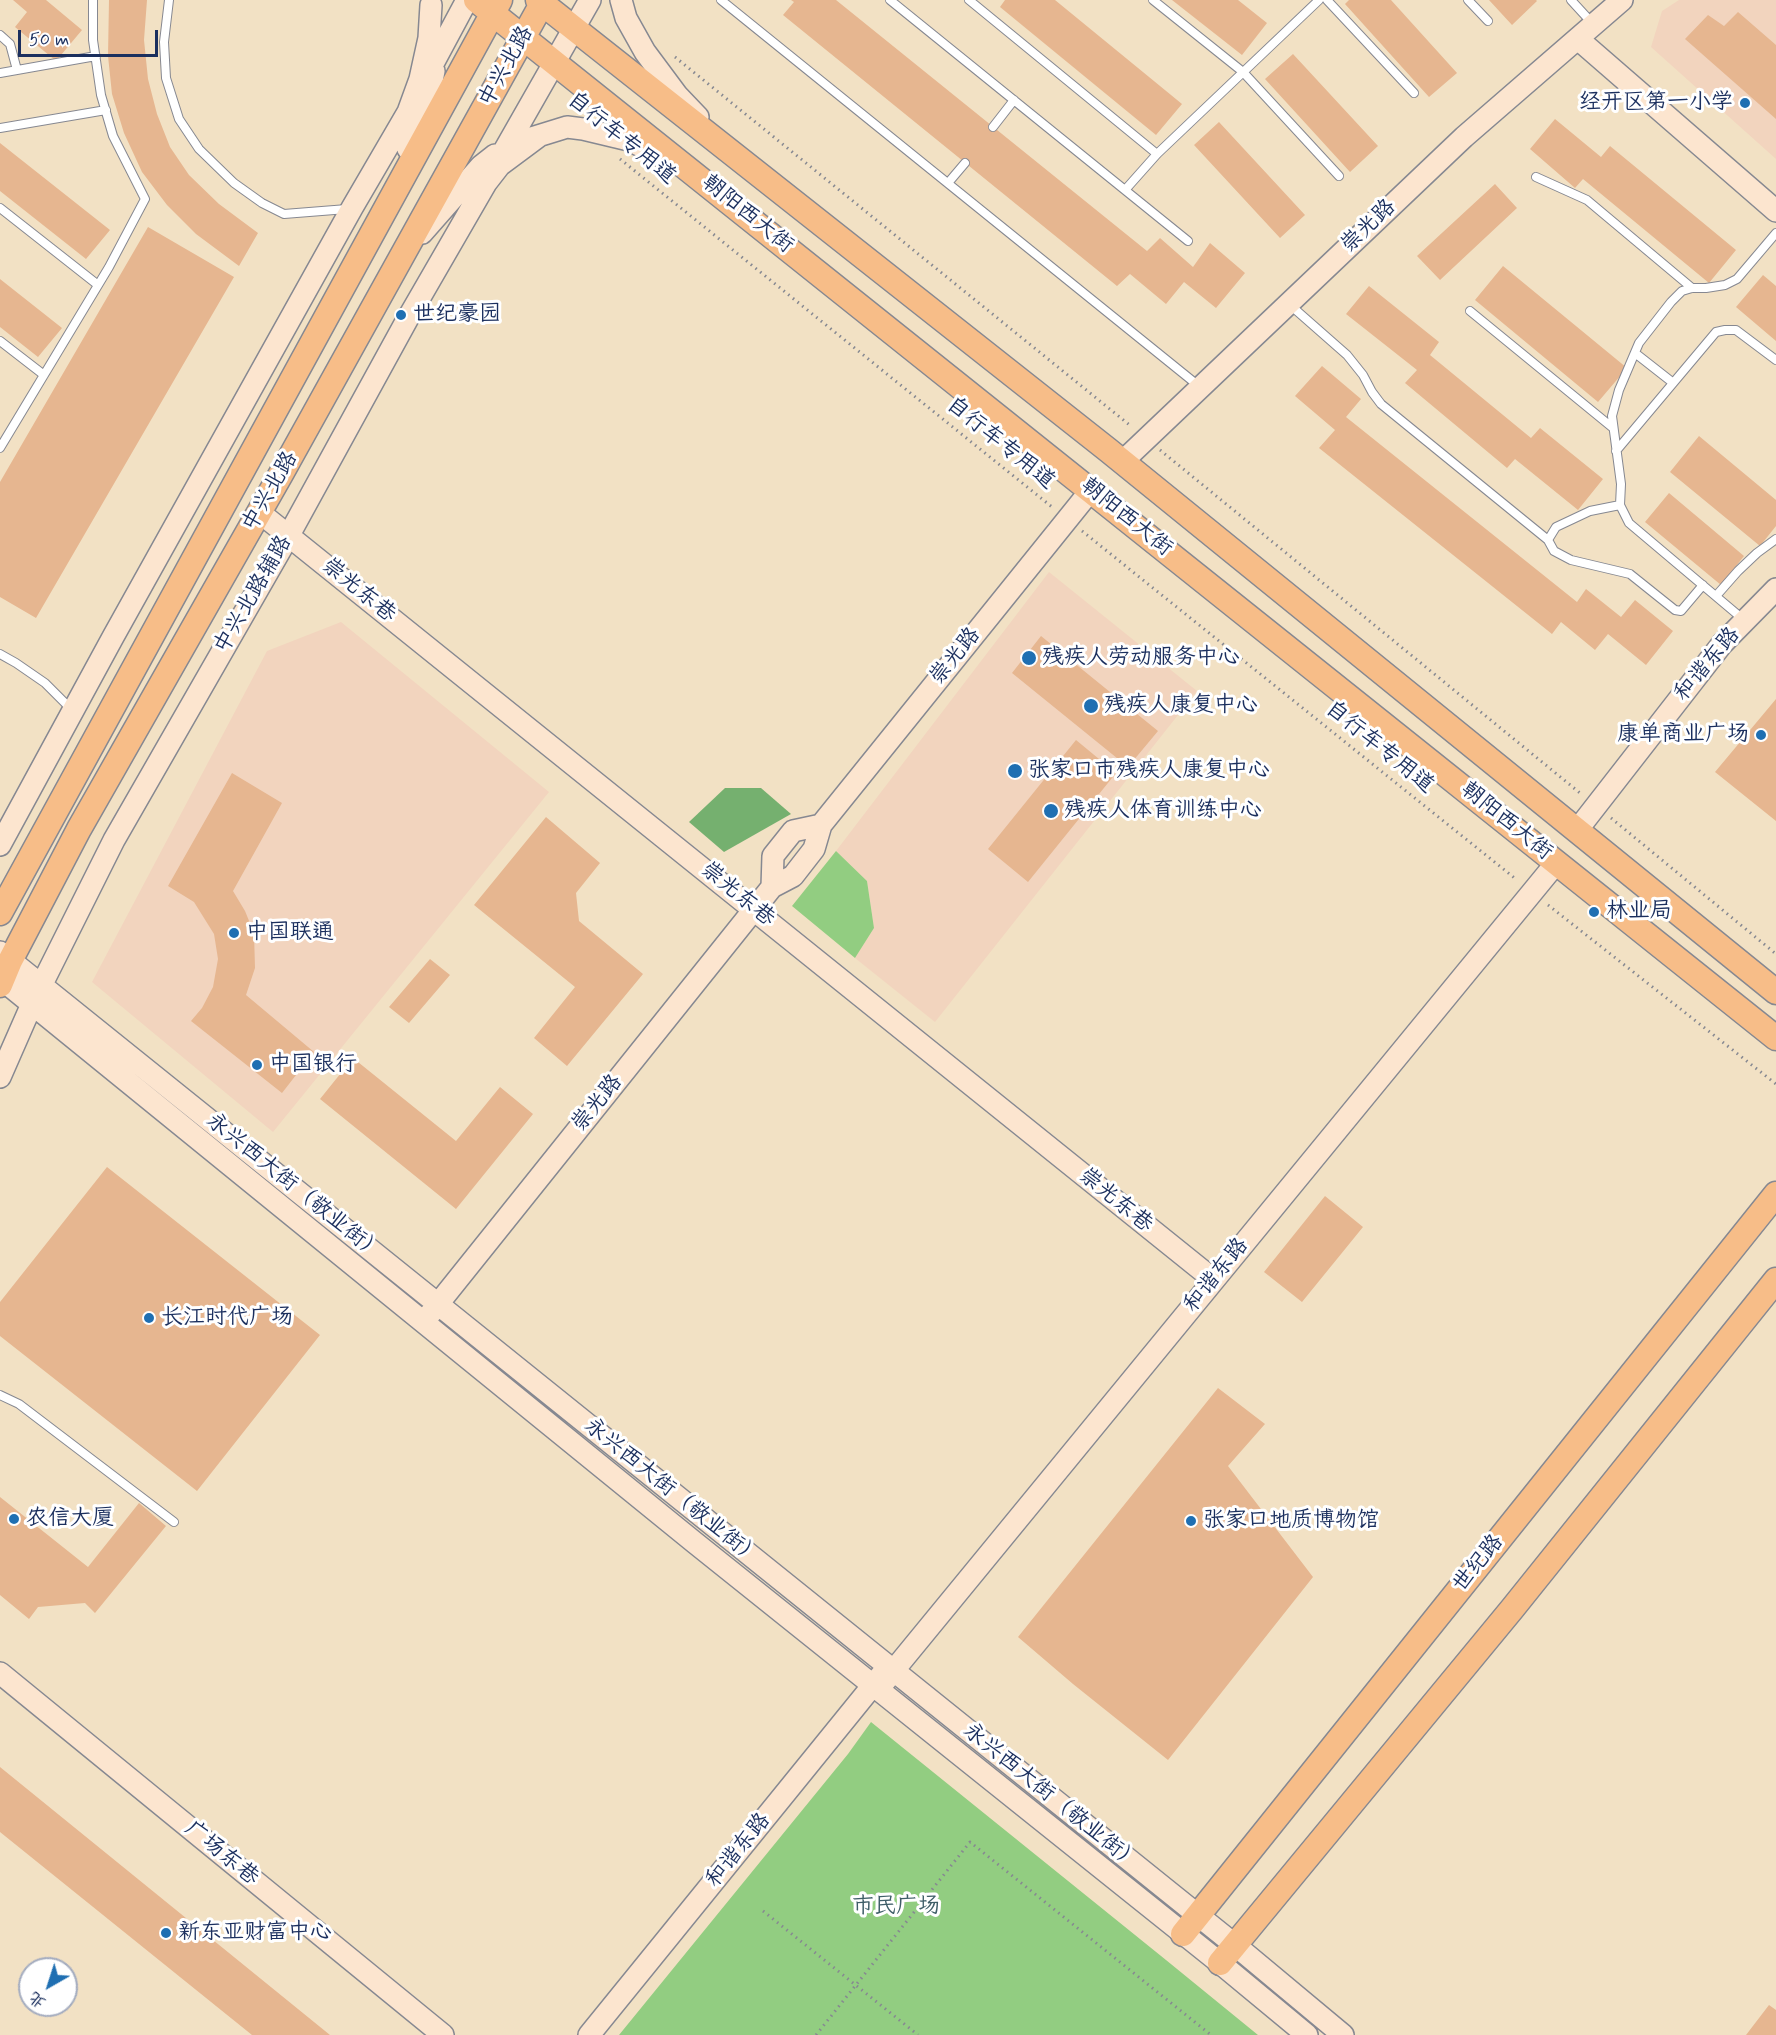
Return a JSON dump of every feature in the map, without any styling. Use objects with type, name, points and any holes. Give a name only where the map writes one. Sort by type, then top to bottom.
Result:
[{"type":"main road","name":"朝阳西大街","points":[[541,1],[1122,462],[1578,829],[1776,992]]},
{"type":"main road","name":"中兴北路","points":[[2,971],[79,829],[260,512],[525,37],[541,1]]},
{"type":"main road","name":"朝阳西大街","points":[[490,5],[555,62],[1776,1038]]},
{"type":"main road","name":"中兴北路","points":[[0,913],[372,235],[490,5]]},
{"type":"main road","name":"世纪路","points":[[1190,1924],[1776,1194]]},
{"type":"main road","points":[[1220,1963],[1512,1609],[1776,1280]]},
{"type":"street","points":[[0,845],[352,208],[408,112],[467,0]]},
{"type":"street","points":[[486,183],[590,0]]},
{"type":"street","points":[[621,0],[627,18],[645,52],[678,95],[728,151]]},
{"type":"street","name":"崇光路","points":[[1122,462],[1464,137],[1623,0]]},
{"type":"street","points":[[408,112],[420,79],[429,38],[430,2]]},
{"type":"street","points":[[372,235],[428,101],[436,58],[434,12],[430,2]]},
{"type":"street","points":[[1578,39],[1776,211]]},
{"type":"street","points":[[402,256],[481,166],[507,146],[567,127],[593,130],[629,140],[700,177]]},
{"type":"street","name":"中兴北路辅路","points":[[0,1077],[37,995],[114,840],[289,535],[408,318],[486,183],[500,165],[539,136]]},
{"type":"street","name":"崇光路","points":[[424,1321],[772,887],[793,876],[814,849],[821,825],[1090,490]]},
{"type":"street","name":"崇光东巷","points":[[260,512],[1214,1280]]},
{"type":"street","name":"和谐东路","points":[[1578,829],[1722,644],[1776,589]]},
{"type":"street","name":"和谐东路","points":[[589,2035],[893,1671],[1557,862]]},
{"type":"street","name":"永兴西大街（敬业街）","points":[[2,971],[37,995],[438,1303],[893,1671],[1190,1924],[1220,1963],[1306,2035]]},
{"type":"street","name":"永兴西大街（敬业街）","points":[[37,995],[424,1321],[878,1689],[1190,1924],[1235,1945],[1344,2035]]},
{"type":"street","name":"广场东巷","points":[[0,1673],[442,2035]]},
{"type":"street","name":"和谐东路","points":[[607,2035],[878,1689]]},
{"type":"lane","points":[[0,448],[98,285],[144,199],[113,136],[101,95],[93,40],[93,0]]},
{"type":"lane","points":[[169,0],[164,42],[166,78],[179,119],[199,149],[234,183],[262,203],[284,214],[352,208]]},
{"type":"lane","points":[[721,0],[1200,387]]},
{"type":"lane","points":[[890,0],[1188,241]]},
{"type":"lane","points":[[1153,0],[1244,72],[1339,176]]},
{"type":"lane","points":[[1125,190],[1157,154],[1319,0]]},
{"type":"lane","points":[[1327,0],[1414,93]]},
{"type":"lane","points":[[1468,0],[1488,21]]},
{"type":"lane","points":[[1571,0],[1594,25]]},
{"type":"lane","points":[[973,1],[1157,154]]},
{"type":"lane","points":[[0,35],[10,44],[17,70]]},
{"type":"lane","points":[[0,73],[96,56]]},
{"type":"lane","points":[[993,127],[1014,100]]},
{"type":"lane","points":[[0,128],[106,110]]},
{"type":"lane","points":[[948,183],[965,163]]},
{"type":"lane","points":[[1536,177],[1587,200],[1692,288]]},
{"type":"lane","points":[[0,208],[98,285]]},
{"type":"lane","points":[[1745,620],[1629,523],[1620,505],[1621,484],[1612,416],[1619,390],[1639,343],[1671,302],[1682,291],[1725,285],[1737,279],[1776,233]]},
{"type":"lane","points":[[1288,304],[1347,355],[1381,404],[1548,540],[1554,551],[1571,560],[1630,574],[1675,610],[1681,611],[1703,585]]},
{"type":"lane","points":[[1470,311],[1613,428]]},
{"type":"lane","points":[[1616,451],[1716,332],[1736,330],[1776,360]]},
{"type":"lane","points":[[0,341],[44,375]]},
{"type":"lane","points":[[1635,353],[1672,382]]},
{"type":"lane","points":[[1548,540],[1556,527],[1590,511],[1620,505]]},
{"type":"lane","points":[[1716,596],[1738,571],[1776,539]]},
{"type":"lane","points":[[0,654],[45,683],[73,711]]},
{"type":"lane","points":[[0,1395],[19,1404],[174,1522]]},
{"type":"path","points":[[673,55],[1776,954]]},
{"type":"path","name":"自行车专用道","points":[[621,159],[1067,519],[1776,1084]]},
{"type":"path","points":[[816,2035],[970,1842],[1211,2035]]},
{"type":"path","points":[[763,1911],[918,2035]]},
{"type":"shaded area","name":"经开区第一小学","points":[[1679,0],[1776,0],[1776,159],[1651,47],[1662,11]]},
{"type":"shaded area","name":"张家口市残疾人康复中心","points":[[1049,572],[1197,691],[935,1022],[855,958],[874,928],[867,881],[836,851]]},
{"type":"shaded area","points":[[341,622],[549,792],[273,1132],[92,982],[267,651]]},
{"type":"green space","points":[[725,788],[761,788],[791,814],[724,852],[689,822]]},
{"type":"green space","points":[[836,851],[867,881],[874,928],[855,958],[792,906]]},
{"type":"green space","name":"市民广场","points":[[871,1722],[1258,2035],[619,2035],[848,1754]]},
{"type":"building","points":[[13,0],[46,0],[82,30],[56,61],[15,27],[27,12]]},
{"type":"building","points":[[109,0],[147,0],[144,40],[148,79],[157,114],[170,147],[189,175],[219,204],[258,233],[239,266],[196,234],[167,205],[142,172],[124,133],[112,94],[108,56]]},
{"type":"building","points":[[791,0],[836,0],[1147,251],[1160,238],[1193,267],[1210,243],[1245,273],[1216,308],[1184,282],[1166,304],[1130,274],[1117,286],[783,15],[794,2]]},
{"type":"building","points":[[1005,0],[1055,0],[1182,104],[1156,135],[1000,7]]},
{"type":"building","points":[[1172,0],[1238,0],[1267,23],[1242,55]]},
{"type":"building","points":[[1349,0],[1391,0],[1457,73],[1429,97],[1345,4]]},
{"type":"building","points":[[1489,0],[1536,0],[1537,1],[1512,25]]},
{"type":"building","points":[[1738,12],[1776,45],[1776,119],[1685,39],[1708,15],[1724,26]]},
{"type":"building","points":[[1293,54],[1378,146],[1350,172],[1265,79]]},
{"type":"building","points":[[1555,119],[1601,157],[1610,146],[1736,250],[1709,283],[1583,179],[1575,188],[1530,149]]},
{"type":"building","points":[[1219,122],[1305,215],[1280,238],[1194,145]]},
{"type":"building","points":[[0,143],[110,230],[86,259],[0,191]]},
{"type":"building","points":[[1495,184],[1517,208],[1440,280],[1417,256]]},
{"type":"building","points":[[148,227],[234,277],[36,618],[0,597],[0,482]]},
{"type":"building","points":[[1503,266],[1627,368],[1598,402],[1475,300]]},
{"type":"building","points":[[1763,275],[1776,286],[1776,341],[1736,307]]},
{"type":"building","points":[[0,279],[62,328],[38,357],[0,327]]},
{"type":"building","points":[[1369,286],[1439,342],[1430,355],[1531,438],[1540,428],[1603,479],[1578,510],[1515,459],[1507,468],[1405,383],[1417,370],[1346,314]]},
{"type":"building","points":[[1322,366],[1361,399],[1346,417],[1577,602],[1586,589],[1621,617],[1635,600],[1673,631],[1646,665],[1608,634],[1595,650],[1561,622],[1552,634],[1319,448],[1335,430],[1295,396]]},
{"type":"building","points":[[1699,436],[1776,500],[1776,526],[1760,546],[1670,472]]},
{"type":"building","points":[[1669,493],[1744,556],[1721,585],[1645,522]]},
{"type":"building","points":[[1041,636],[1158,731],[1128,767],[1012,673]]},
{"type":"building","name":"康单商业广场","points":[[1776,699],[1776,821],[1715,772]]},
{"type":"building","points":[[1076,740],[1116,773],[1028,882],[988,849]]},
{"type":"building","name":"中国联通","points":[[232,773],[282,803],[233,891],[254,933],[255,968],[246,995],[314,1052],[282,1093],[191,1021],[202,1008],[213,987],[218,959],[214,934],[194,902],[168,886]]},
{"type":"building","points":[[546,817],[600,863],[576,893],[579,921],[643,974],[567,1066],[534,1038],[575,987],[474,905]]},
{"type":"building","points":[[430,959],[450,975],[409,1023],[389,1007]]},
{"type":"building","points":[[353,1058],[456,1141],[500,1087],[533,1114],[456,1209],[320,1099]]},
{"type":"building","name":"长江时代广场","points":[[107,1167],[320,1335],[197,1491],[0,1336],[0,1302]]},
{"type":"building","points":[[1325,1196],[1363,1227],[1302,1302],[1264,1272]]},
{"type":"building","name":"张家口地质博物馆","points":[[1218,1388],[1265,1424],[1228,1466],[1313,1577],[1168,1760],[1018,1637]]},
{"type":"building","points":[[0,1497],[88,1567],[139,1503],[166,1526],[95,1613],[85,1603],[38,1607],[29,1619],[0,1595]]},
{"type":"building","name":"新东亚财富中心","points":[[0,1767],[330,2035],[252,2035],[0,1832]]},
{"type":"building","points":[[1769,2005],[1776,2010],[1776,2035],[1746,2035]]},
{"type":"place","name":"经开区第一小学","points":[[1745,103]]},
{"type":"place","name":"世纪豪园","points":[[401,315]]},
{"type":"place","name":"残疾人劳动服务中心","points":[[1029,658]]},
{"type":"place","name":"残疾人康复中心","points":[[1091,706]]},
{"type":"place","name":"康单商业广场","points":[[1761,735]]},
{"type":"place","name":"张家口市残疾人康复中心","points":[[1015,771]]},
{"type":"place","name":"残疾人体育训练中心","points":[[1051,811]]},
{"type":"place","name":"林业局","points":[[1594,912]]},
{"type":"place","name":"中国联通","points":[[234,933]]},
{"type":"place","name":"中国银行","points":[[257,1065]]},
{"type":"place","name":"长江时代广场","points":[[149,1318]]},
{"type":"place","name":"农信大厦","points":[[14,1519]]},
{"type":"place","name":"张家口地质博物馆","points":[[1191,1521]]},
{"type":"place","name":"新东亚财富中心","points":[[166,1933]]}]
